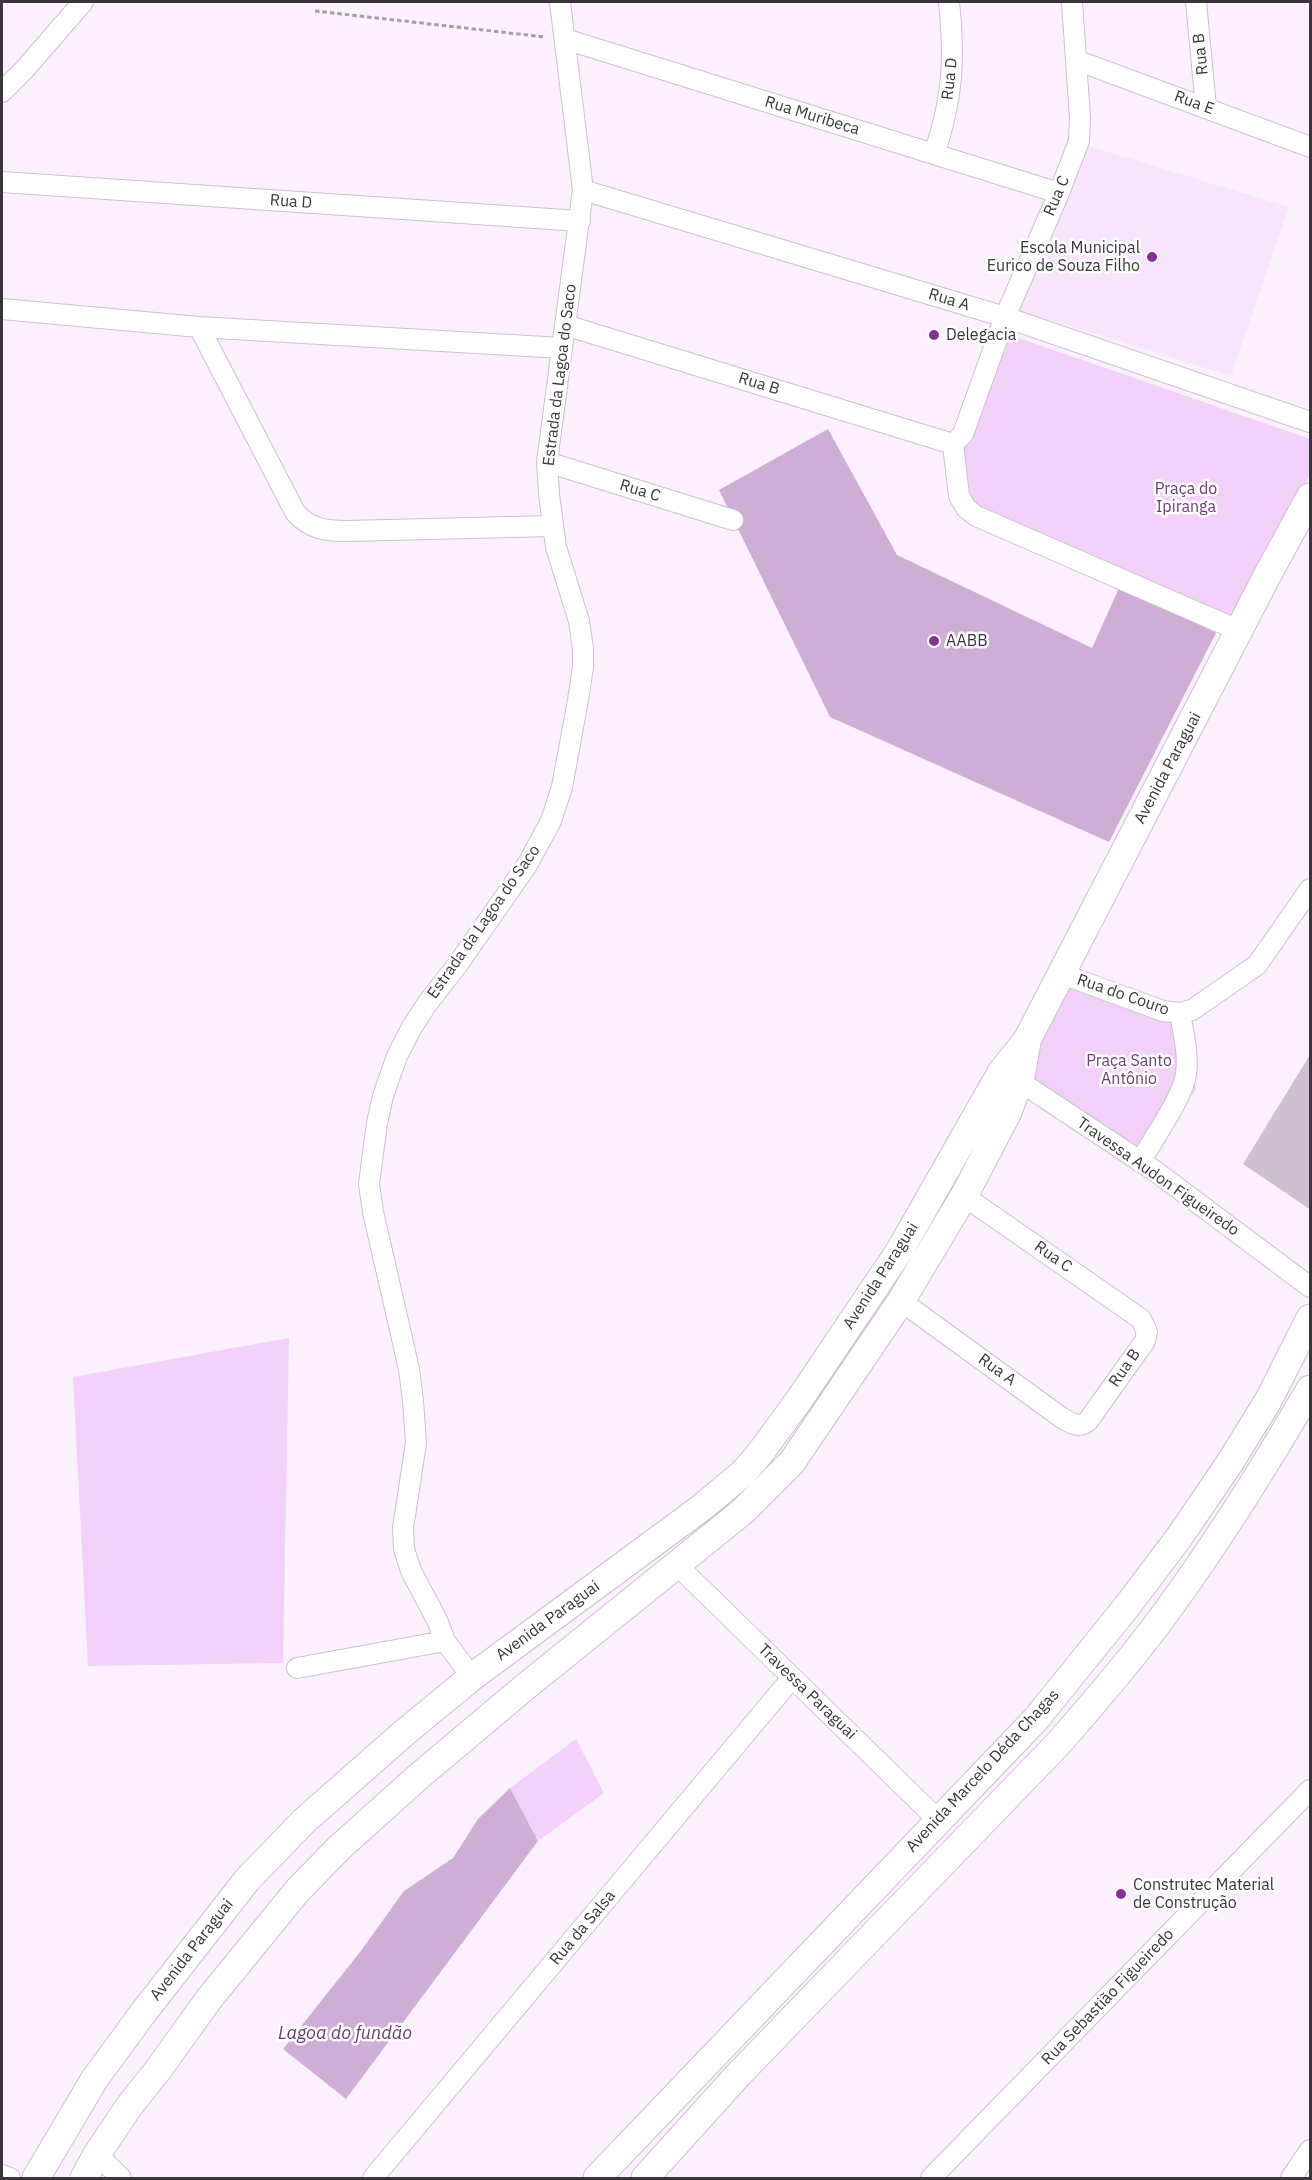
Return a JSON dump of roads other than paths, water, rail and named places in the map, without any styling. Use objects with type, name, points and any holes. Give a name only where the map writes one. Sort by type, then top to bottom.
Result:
[{"type":"street","points":[[2,92],[83,2]]},
{"type":"street","name":"Estrada da Lagoa do Saco","points":[[472,1677],[444,1641],[437,1620],[411,1571],[404,1549],[403,1528],[416,1443],[413,1401],[407,1358],[373,1212],[369,1184],[383,1096],[398,1056],[412,1027],[514,886],[551,821],[562,787],[578,700],[583,649],[579,621],[556,547],[547,462],[583,190],[560,2]]},
{"type":"street","name":"Rua D","points":[[934,154],[946,113],[952,72],[953,46],[949,2]]},
{"type":"street","name":"Rua C","points":[[953,444],[963,434],[1005,317],[1079,141],[1080,118],[1072,2]]},
{"type":"street","name":"Rua B","points":[[1196,2],[1206,107]]},
{"type":"street","name":"Rua Muribeca","points":[[565,39],[1059,193]]},
{"type":"street","name":"Rua E","points":[[1076,60],[1311,147]]},
{"type":"street","name":"Rua D","points":[[2,182],[580,221]]},
{"type":"street","name":"Rua A","points":[[583,190],[1005,317],[1311,422]]},
{"type":"street","points":[[2,309],[199,327],[562,348]]},
{"type":"street","name":"Rua B","points":[[566,325],[953,444]]},
{"type":"street","points":[[199,327],[292,506],[308,525],[324,530],[346,531],[552,526]]},
{"type":"street","points":[[953,444],[959,496],[966,508],[976,516],[1240,631]]},
{"type":"street","name":"Rua C","points":[[547,462],[733,520]]},
{"type":"street","name":"Avenida Paraguai","points":[[36,2178],[94,2080],[143,2013],[247,1880],[304,1821],[472,1677],[701,1508],[742,1474],[758,1456],[799,1400],[900,1250],[1011,1076],[1311,497]]},
{"type":"street","name":"Rua do Couro","points":[[1062,974],[1163,1011],[1180,1013],[1197,1006],[1257,965],[1311,889]]},
{"type":"street","points":[[1140,1162],[1186,1078],[1186,1052],[1180,1013]]},
{"type":"street","name":"Avenida Paraguai","points":[[84,2178],[130,2105],[253,1944],[298,1890],[339,1848],[418,1777],[742,1512],[792,1462],[902,1301],[964,1196],[1000,1129],[1011,1076]]},
{"type":"street","name":"Travessa Audon Figueiredo","points":[[1011,1076],[1140,1162],[1311,1287]]},
{"type":"street","name":"Rua C","points":[[964,1196],[1141,1319]]},
{"type":"street","name":"Rua A","points":[[902,1301],[1062,1418],[1082,1425],[1092,1415]]},
{"type":"street","name":"Avenida Marcelo Déda Chagas","points":[[597,2178],[1036,1719],[1128,1605],[1192,1518],[1268,1401],[1311,1318]]},
{"type":"street","name":"Rua B","points":[[1092,1415],[1147,1337],[1146,1327],[1141,1319]]},
{"type":"street","points":[[1283,1373],[1310,1389]]},
{"type":"street","name":"Avenida Marcelo Déda Chagas","points":[[645,2178],[739,2074],[1057,1745],[1110,1684],[1198,1568],[1256,1480],[1310,1389]]},
{"type":"street","points":[[1268,1401],[1294,1416]]},
{"type":"street","name":"Travessa Paraguai","points":[[676,1564],[938,1820]]},
{"type":"street","points":[[297,1668],[444,1641]]},
{"type":"street","name":"Rua da Salsa","points":[[373,2178],[792,1678]]},
{"type":"street","name":"Rua Sebastião Figueiredo","points":[[931,2178],[1311,1790]]},
{"type":"street","points":[[885,1876],[909,1898]]},
{"type":"street","points":[[858,1904],[881,1927]]},
{"type":"street","points":[[94,2080],[130,2105]]},
{"type":"street","points":[[1291,2178],[1311,2150]]},
{"type":"street","points":[[97,2154],[121,2178]]},
{"type":"street","points":[[2,2175],[9,2178]]},
{"type":"water","name":"AABB","points":[[828,429],[897,555],[1092,648],[1120,586],[1216,633],[1109,842],[830,717],[719,490]]},
{"type":"water","name":"Lagoa do fundão","points":[[510,1788],[538,1841],[346,2099],[283,2049],[360,1952],[404,1891],[453,1858],[478,1819]]},
{"type":"place","name":"Escola Municipal Eurico de Souza Filho","points":[[1152,257]]},
{"type":"place","name":"Delegacia","points":[[934,335]]},
{"type":"place","name":"AABB","points":[[934,641]]},
{"type":"place","name":"Construtec Material de Construção","points":[[1121,1894]]},
{"type":"park label","name":"Praça do Ipiranga","points":[[1186,498]]},
{"type":"park label","name":"Praça Santo Antônio","points":[[1129,1070]]}]
